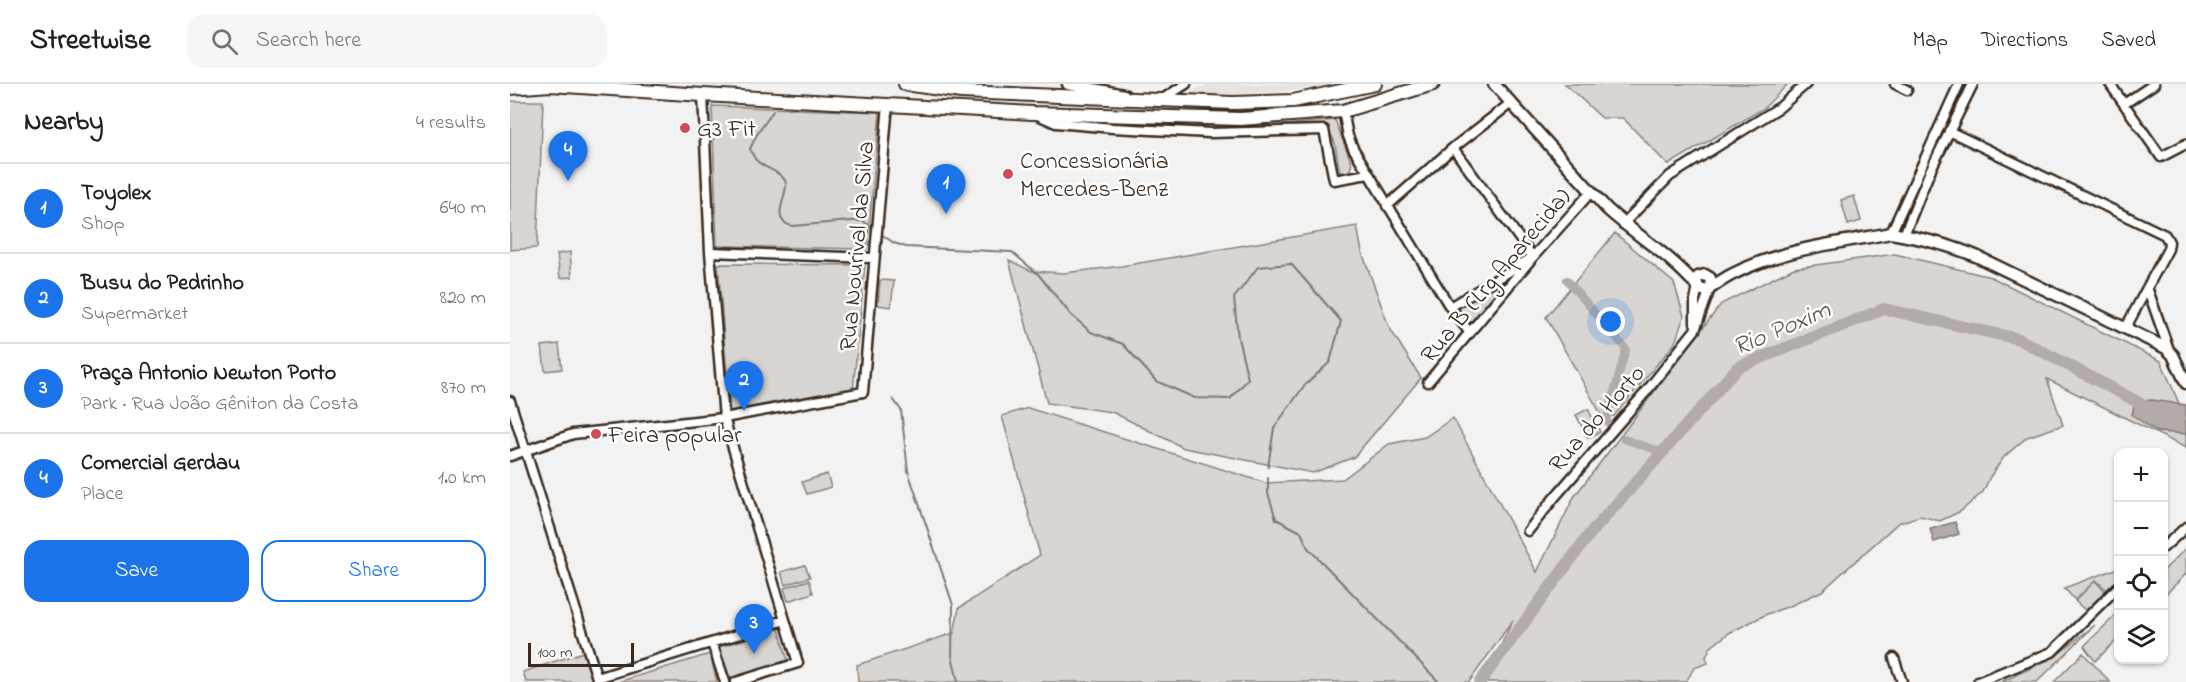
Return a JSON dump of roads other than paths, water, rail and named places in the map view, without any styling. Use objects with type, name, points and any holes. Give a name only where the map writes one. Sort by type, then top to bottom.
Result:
[{"type":"main road","points":[[696,84],[705,92]]},
{"type":"main road","points":[[905,84],[961,92],[1058,90],[1160,101],[1233,103],[1293,101],[1375,84]]},
{"type":"main road","points":[[510,88],[550,85],[1033,112],[1241,119],[1343,111],[1433,84]]},
{"type":"street","points":[[1068,84],[1160,101],[1186,84]]},
{"type":"street","points":[[1494,84],[1591,192],[1623,224],[1704,283],[1792,253],[1891,233],[1962,250],[2169,350]]},
{"type":"street","points":[[1623,224],[1670,176],[1780,107],[1806,84]]},
{"type":"street","points":[[1895,84],[1907,90]]},
{"type":"street","points":[[1891,233],[1959,84]]},
{"type":"street","points":[[1904,235],[1930,171],[1973,84]]},
{"type":"street","points":[[2110,84],[2162,158],[2186,144]]},
{"type":"street","points":[[2124,104],[2154,84]]},
{"type":"street","points":[[705,92],[710,252],[724,418],[798,663],[736,682]]},
{"type":"street","points":[[1387,206],[1453,148],[1511,103]]},
{"type":"street","name":"Rua Nourival da Silva","points":[[724,418],[863,392],[888,104]]},
{"type":"street","points":[[1343,111],[1350,142],[1368,174],[1450,307],[1470,333]]},
{"type":"street","points":[[1033,112],[1056,123],[1113,128],[1210,133],[1324,130],[1334,180],[1368,174]]},
{"type":"street","points":[[1949,131],[2161,231],[2168,238],[2169,245],[2148,290],[2125,329]]},
{"type":"street","points":[[1450,307],[1533,257],[1453,148]]},
{"type":"street","points":[[1921,168],[1930,171]]},
{"type":"street","name":"Rua B (Lrg Aparecida)","points":[[1428,382],[1591,192]]},
{"type":"street","points":[[710,252],[873,258]]},
{"type":"street","name":"Rua do Horto","points":[[1528,531],[1645,393],[1695,330],[1695,300],[1704,283]]},
{"type":"street","points":[[2148,290],[2169,350],[2185,379]]},
{"type":"street","points":[[510,401],[597,678],[785,620]]},
{"type":"street","points":[[510,456],[577,433],[724,418]]},
{"type":"street","points":[[2168,543],[2186,527]]},
{"type":"street","points":[[1978,682],[2052,652],[2114,591]]},
{"type":"street","points":[[711,643],[725,682]]},
{"type":"street","points":[[1894,658],[1902,682]]},
{"type":"waterway","points":[[773,111],[750,149],[757,161],[779,174],[785,181],[780,215],[785,223],[792,226],[863,221],[871,227]]},
{"type":"waterway","points":[[881,234],[894,243],[906,247],[1012,252],[1038,274],[1071,315],[1091,332],[1123,344],[1156,381],[1195,398],[1230,399],[1248,379],[1238,338],[1234,298],[1258,267],[1291,264],[1341,321],[1330,362],[1304,386],[1274,428],[1268,467]]},
{"type":"waterway","points":[[1567,280],[1626,349],[1606,421],[1610,425]]},
{"type":"waterway","name":"Rio Poxim","points":[[1480,682],[1589,535],[1738,367],[1884,309],[2019,339],[2149,408]]},
{"type":"waterway","points":[[893,399],[901,410],[908,471],[953,605],[952,655],[958,682]]},
{"type":"waterway","points":[[1624,439],[1662,452]]},
{"type":"waterway","points":[[1268,478],[1268,493],[1276,519],[1301,532],[1308,548],[1439,682]]},
{"type":"place","name":"G3 Fit","points":[[685,128]]},
{"type":"place","name":"Concessionária Mercedes-Benz","points":[[1008,174]]},
{"type":"place","name":"Comercial Gerdau","points":[[568,181]]},
{"type":"place","name":"Toyolex","points":[[946,214]]},
{"type":"place","name":"Busu do Pedrinho","points":[[744,411]]},
{"type":"place","name":"Feira popular","points":[[596,434]]},
{"type":"place","name":"Praça Antonio Newton Porto","points":[[754,654]]}]
